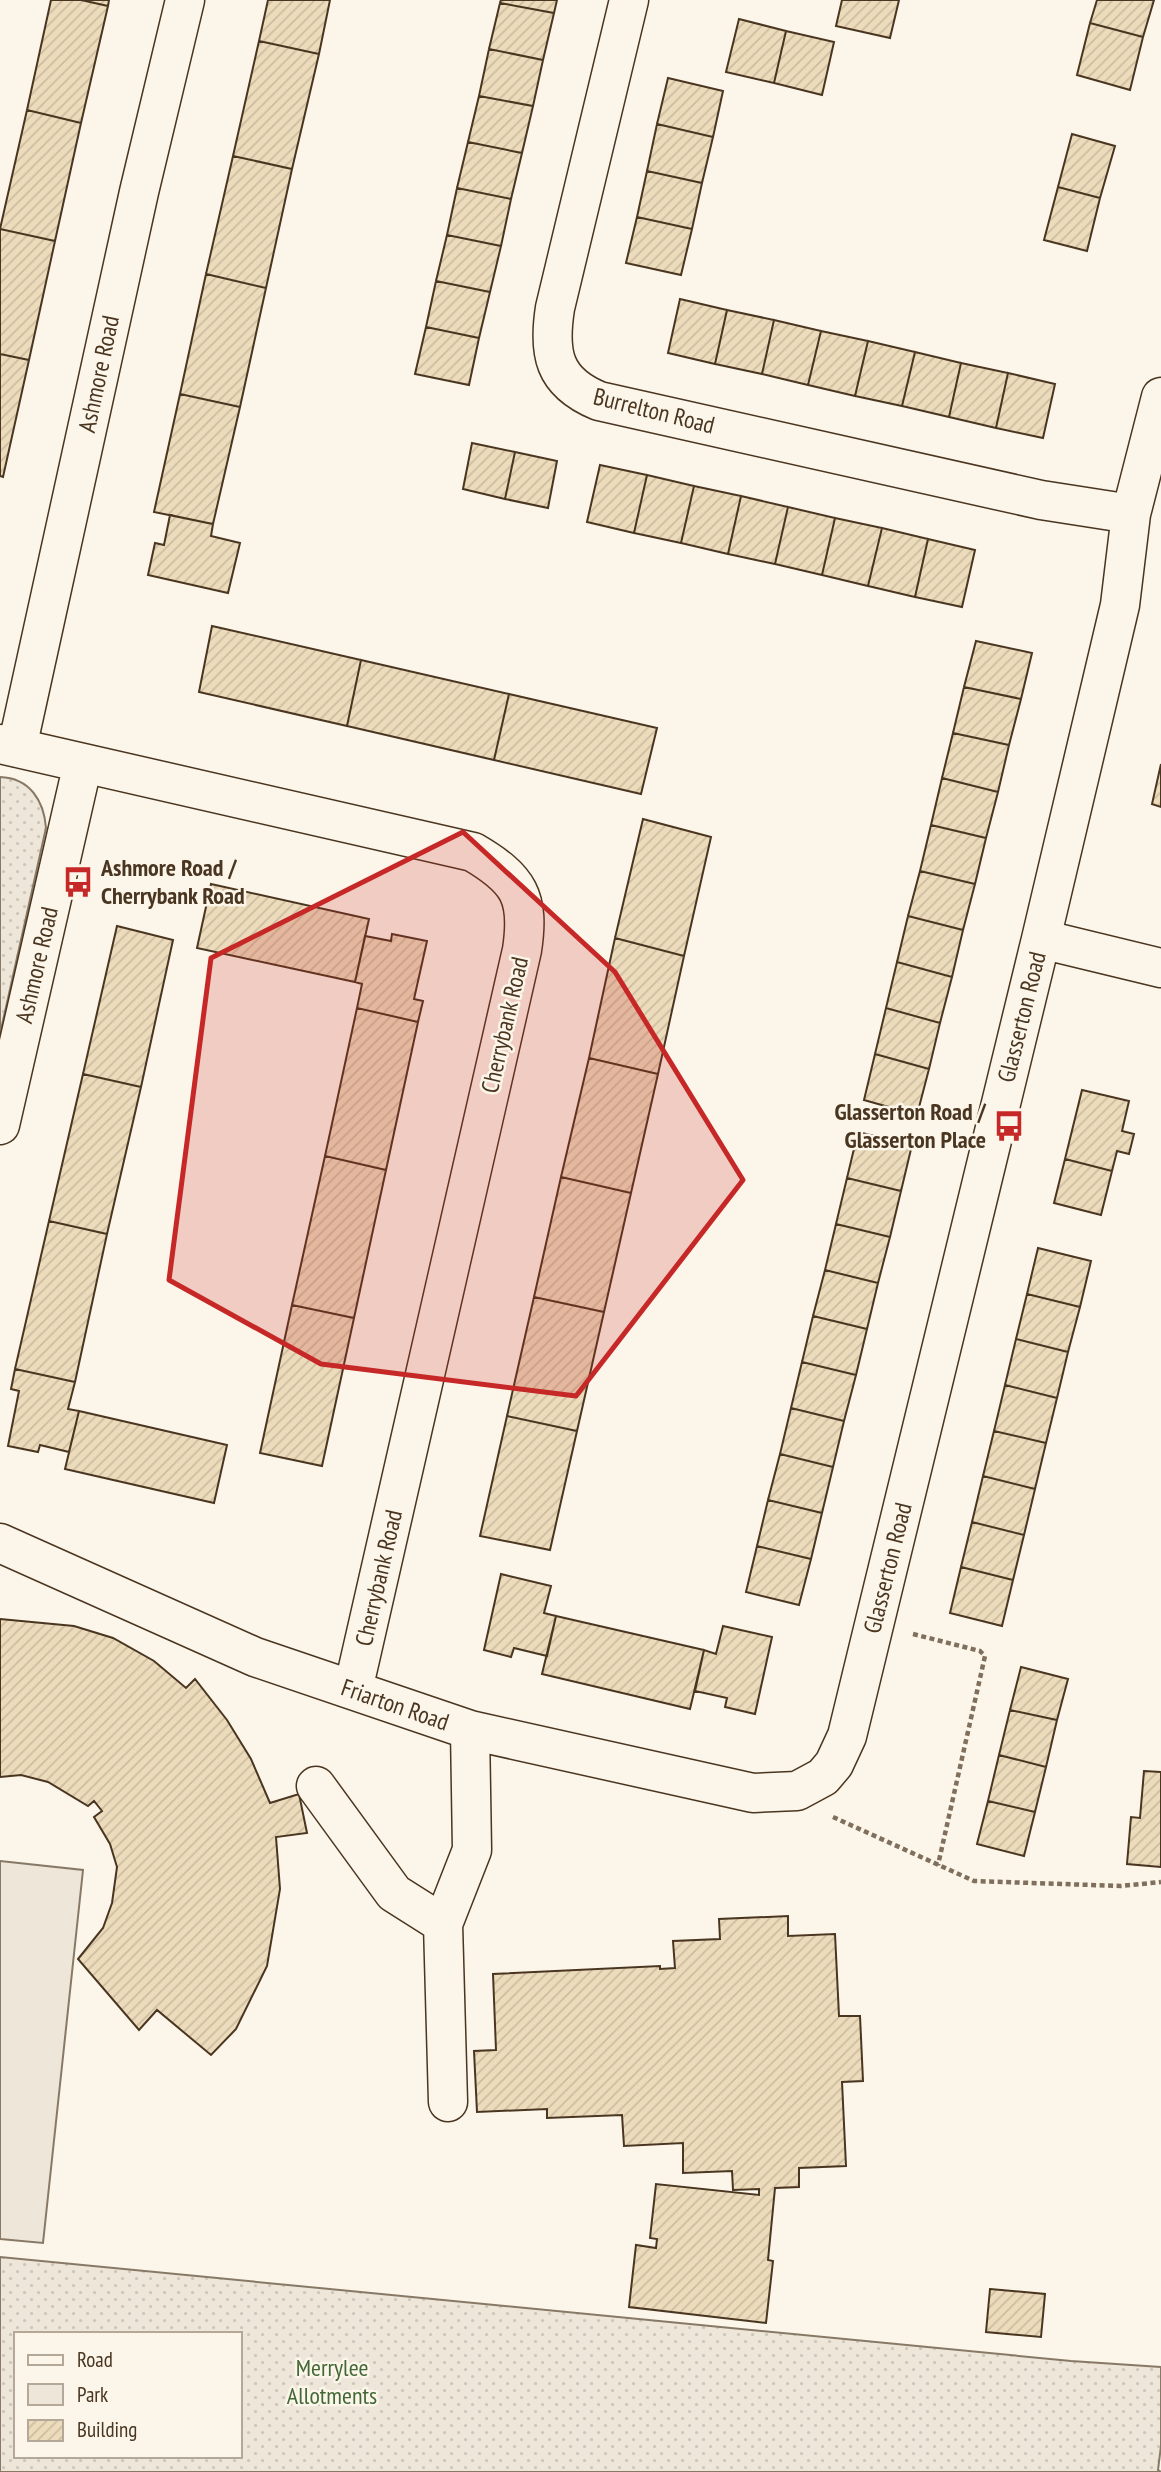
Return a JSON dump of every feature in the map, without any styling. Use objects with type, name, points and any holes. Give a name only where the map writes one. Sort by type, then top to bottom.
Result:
[{"type":"street","name":"Ashmore Road","points":[[9,746],[185,0]]},
{"type":"street","name":"Burrelton Road","points":[[629,0],[555,309],[552,350],[565,379],[585,395],[599,401],[1041,500],[1130,514]]},
{"type":"street","name":"Glasserton Road","points":[[794,1789],[823,1777],[834,1764],[847,1736],[1120,605],[1130,514],[1161,397]]},
{"type":"street","name":"Cherrybank Road","points":[[9,746],[473,852],[499,867],[513,884],[522,902],[526,921],[522,950],[353,1690]]},
{"type":"street","name":"Ashmore Road","points":[[0,1125],[83,763]]},
{"type":"street","points":[[1041,939],[1161,968]]},
{"type":"street","name":"Friarton Road","points":[[0,1543],[255,1657],[470,1730],[753,1793],[794,1789]]},
{"type":"street","points":[[448,2102],[443,1924],[472,1850],[470,1730]]},
{"type":"street","points":[[316,1786],[394,1893],[443,1924]]},
{"type":"path","points":[[874,1625],[980,1651],[985,1656],[938,1865]]},
{"type":"path","points":[[794,1789],[938,1865],[974,1881],[1121,1886],[1161,1882]]},
{"type":"highlighted area","points":[[463,832],[615,972],[743,1180],[576,1396],[321,1364],[169,1280],[211,958]]},
{"type":"green space","points":[[0,777],[20,782],[34,793],[42,809],[46,828],[0,1034]]},
{"type":"green space","points":[[0,1861],[83,1870],[43,2243],[0,2239]]},
{"type":"green space","name":"Merrylee Allotments","points":[[0,2257],[1071,2361],[1161,2367],[1161,2446],[1158,2470],[1161,2472],[0,2472]]},
{"type":"building","points":[[51,0],[81,0],[108,6],[81,123],[27,110]]},
{"type":"building","points":[[81,0],[109,0],[108,6]]},
{"type":"building","points":[[268,0],[330,0],[319,54],[259,41]]},
{"type":"building","points":[[501,0],[557,0],[554,13],[500,3]]},
{"type":"building","points":[[842,0],[899,0],[890,38],[836,26]]},
{"type":"building","points":[[1097,0],[1154,0],[1143,37],[1090,23]]},
{"type":"building","points":[[500,3],[554,13],[543,60],[489,49]]},
{"type":"building","points":[[739,19],[786,31],[774,83],[726,72]]},
{"type":"building","points":[[1090,23],[1143,37],[1130,90],[1077,75]]},
{"type":"building","points":[[786,31],[834,42],[822,95],[774,83]]},
{"type":"building","points":[[259,41],[319,54],[292,169],[233,156]]},
{"type":"building","points":[[489,49],[543,60],[533,106],[479,96]]},
{"type":"building","points":[[668,78],[723,91],[713,137],[657,124]]},
{"type":"building","points":[[479,96],[533,106],[522,153],[468,142]]},
{"type":"building","points":[[27,110],[81,123],[55,241],[0,229]]},
{"type":"building","points":[[657,124],[713,137],[702,183],[647,171]]},
{"type":"building","points":[[1072,134],[1115,146],[1100,198],[1058,187]]},
{"type":"building","points":[[468,142],[522,153],[511,199],[457,188]]},
{"type":"building","points":[[233,156],[292,169],[266,288],[206,274]]},
{"type":"building","points":[[647,171],[702,183],[692,229],[637,217]]},
{"type":"building","points":[[1058,187],[1100,198],[1087,251],[1044,240]]},
{"type":"building","points":[[457,188],[511,199],[501,246],[447,235]]},
{"type":"building","points":[[637,217],[692,229],[681,275],[626,263]]},
{"type":"building","points":[[0,229],[55,241],[29,360],[0,354]]},
{"type":"building","points":[[447,235],[501,246],[490,292],[436,281]]},
{"type":"building","points":[[206,274],[266,288],[240,407],[180,394]]},
{"type":"building","points":[[436,281],[490,292],[479,338],[426,327]]},
{"type":"building","points":[[680,299],[727,310],[715,364],[668,353]]},
{"type":"building","points":[[727,310],[774,320],[762,374],[715,364]]},
{"type":"building","points":[[774,320],[821,331],[808,385],[762,374]]},
{"type":"building","points":[[426,327],[479,338],[469,385],[415,374]]},
{"type":"building","points":[[821,331],[868,341],[855,396],[808,385]]},
{"type":"building","points":[[868,341],[915,352],[902,406],[855,396]]},
{"type":"building","points":[[915,352],[961,363],[949,417],[902,406]]},
{"type":"building","points":[[0,354],[29,360],[3,477],[0,476]]},
{"type":"building","points":[[961,363],[1008,373],[996,428],[949,417]]},
{"type":"building","points":[[1008,373],[1055,384],[1043,438],[996,428]]},
{"type":"building","points":[[180,394],[240,407],[213,524],[154,512]]},
{"type":"building","points":[[472,443],[515,452],[505,499],[463,489]]},
{"type":"building","points":[[515,452],[557,461],[548,508],[505,499]]},
{"type":"building","points":[[600,465],[647,475],[634,533],[587,522]]},
{"type":"building","points":[[647,475],[694,486],[681,543],[634,533]]},
{"type":"building","points":[[694,486],[741,496],[728,554],[681,543]]},
{"type":"building","points":[[741,496],[788,507],[775,564],[728,554]]},
{"type":"building","points":[[788,507],[835,518],[822,575],[775,564]]},
{"type":"building","points":[[170,515],[213,524],[211,536],[240,543],[228,593],[148,575],[155,543],[164,545]]},
{"type":"building","points":[[835,518],[882,528],[868,586],[822,575]]},
{"type":"building","points":[[882,528],[928,539],[915,597],[868,586]]},
{"type":"building","points":[[928,539],[975,550],[962,607],[915,597]]},
{"type":"building","points":[[212,626],[361,660],[347,726],[199,692]]},
{"type":"building","points":[[976,641],[1032,653],[1021,699],[964,687]]},
{"type":"building","points":[[361,660],[509,694],[494,760],[347,726]]},
{"type":"building","points":[[964,687],[1021,699],[1009,745],[953,733]]},
{"type":"building","points":[[509,694],[657,728],[641,794],[494,760]]},
{"type":"building","points":[[953,733],[1009,745],[998,792],[942,778]]},
{"type":"building","points":[[1161,764],[1161,807],[1152,804]]},
{"type":"building","points":[[942,778],[998,792],[986,838],[931,825]]},
{"type":"building","points":[[643,819],[711,837],[684,956],[615,938]]},
{"type":"building","points":[[931,825],[986,838],[975,884],[920,871]]},
{"type":"building","points":[[920,871],[975,884],[963,930],[908,916]]},
{"type":"building","points":[[211,884],[369,919],[355,982],[197,948]]},
{"type":"building","points":[[908,916],[963,930],[952,977],[897,962]]},
{"type":"building","points":[[117,926],[173,940],[141,1087],[83,1074]]},
{"type":"building","points":[[392,934],[427,941],[414,999],[423,1001],[418,1022],[357,1008],[362,984],[355,982],[365,936],[391,941]]},
{"type":"building","points":[[615,938],[684,956],[658,1074],[589,1058]]},
{"type":"building","points":[[897,962],[952,977],[940,1023],[886,1008]]},
{"type":"building","points":[[357,1008],[418,1022],[386,1170],[325,1156]]},
{"type":"building","points":[[886,1008],[940,1023],[929,1069],[875,1054]]},
{"type":"building","points":[[875,1054],[929,1069],[917,1115],[864,1100]]},
{"type":"building","points":[[589,1058],[658,1074],[631,1193],[561,1177]]},
{"type":"building","points":[[83,1074],[141,1087],[107,1234],[49,1221]]},
{"type":"building","points":[[1082,1090],[1129,1101],[1122,1131],[1134,1134],[1129,1154],[1117,1151],[1112,1171],[1065,1159]]},
{"type":"building","points":[[858,1132],[912,1145],[901,1191],[847,1178]]},
{"type":"building","points":[[325,1156],[386,1170],[354,1318],[292,1305]]},
{"type":"building","points":[[1065,1159],[1112,1171],[1101,1215],[1054,1203]]},
{"type":"building","points":[[561,1177],[631,1193],[604,1312],[534,1297]]},
{"type":"building","points":[[847,1178],[901,1191],[890,1237],[836,1224]]},
{"type":"building","points":[[49,1221],[107,1234],[75,1382],[15,1369]]},
{"type":"building","points":[[836,1224],[890,1237],[878,1283],[825,1270]]},
{"type":"building","points":[[1038,1248],[1091,1261],[1080,1307],[1027,1294]]},
{"type":"building","points":[[825,1270],[878,1283],[867,1329],[813,1316]]},
{"type":"building","points":[[1027,1294],[1080,1307],[1068,1352],[1016,1339]]},
{"type":"building","points":[[534,1297],[604,1312],[577,1431],[507,1416]]},
{"type":"building","points":[[292,1305],[354,1318],[322,1466],[260,1453]]},
{"type":"building","points":[[813,1316],[867,1329],[856,1375],[802,1362]]},
{"type":"building","points":[[1016,1339],[1068,1352],[1057,1398],[1005,1385]]},
{"type":"building","points":[[802,1362],[856,1375],[844,1421],[791,1408]]},
{"type":"building","points":[[15,1369],[75,1382],[68,1409],[79,1411],[69,1452],[40,1445],[38,1452],[8,1446],[19,1391],[11,1389]]},
{"type":"building","points":[[1005,1385],[1057,1398],[1046,1443],[994,1431]]},
{"type":"building","points":[[791,1408],[844,1421],[833,1467],[780,1454]]},
{"type":"building","points":[[79,1411],[227,1445],[214,1503],[65,1469]]},
{"type":"building","points":[[507,1416],[577,1431],[550,1550],[480,1536]]},
{"type":"building","points":[[994,1431],[1046,1443],[1035,1489],[983,1476]]},
{"type":"building","points":[[780,1454],[833,1467],[822,1513],[768,1500]]},
{"type":"building","points":[[983,1476],[1035,1489],[1024,1535],[972,1522]]},
{"type":"building","points":[[768,1500],[822,1513],[811,1559],[757,1546]]},
{"type":"building","points":[[972,1522],[1024,1535],[1013,1580],[961,1567]]},
{"type":"building","points":[[757,1546],[811,1559],[799,1605],[746,1592]]},
{"type":"building","points":[[961,1567],[1013,1580],[1002,1626],[950,1613]]},
{"type":"building","points":[[501,1574],[551,1586],[544,1613],[556,1616],[547,1656],[514,1648],[511,1657],[484,1650]]},
{"type":"building","points":[[556,1616],[704,1650],[690,1709],[542,1674]]},
{"type":"building","points":[[0,1619],[74,1626],[113,1638],[154,1661],[186,1688],[195,1679],[227,1720],[251,1759],[270,1803],[299,1794],[307,1833],[276,1837],[280,1889],[267,1966],[236,2029],[211,2055],[157,2010],[139,2030],[78,1959],[103,1928],[112,1903],[117,1867],[110,1844],[94,1817],[102,1811],[94,1801],[88,1806],[48,1782],[21,1775],[0,1777]]},
{"type":"building","points":[[723,1626],[772,1637],[755,1714],[725,1707],[727,1698],[695,1691],[704,1650],[716,1654]]},
{"type":"building","points":[[1021,1667],[1068,1679],[1057,1720],[1010,1710]]},
{"type":"building","points":[[1010,1710],[1057,1720],[1046,1767],[999,1755]]},
{"type":"building","points":[[999,1755],[1046,1767],[1035,1812],[988,1801]]},
{"type":"building","points":[[1144,1771],[1161,1772],[1161,1867],[1127,1864],[1131,1817],[1140,1818]]},
{"type":"building","points":[[988,1801],[1035,1812],[1024,1856],[977,1844]]},
{"type":"building","points":[[788,1916],[788,1936],[835,1934],[839,2016],[860,2016],[863,2081],[842,2082],[846,2166],[799,2168],[799,2187],[775,2188],[768,2260],[773,2261],[766,2323],[629,2307],[636,2245],[656,2248],[657,2239],[650,2238],[656,2184],[759,2195],[759,2189],[733,2190],[732,2171],[683,2173],[683,2143],[624,2146],[622,2115],[547,2118],[547,2109],[477,2112],[474,2051],[496,2050],[493,1974],[660,1966],[660,1969],[675,1968],[673,1941],[720,1939],[719,1919]]},
{"type":"building","points":[[990,2289],[1045,2294],[1041,2337],[986,2332]]},
{"type":"place","name":"Ashmore Road / Cherrybank Road","points":[[78,882]]},
{"type":"place","name":"Glasserton Road / Glasserton Place","points":[[1009,1126]]}]
